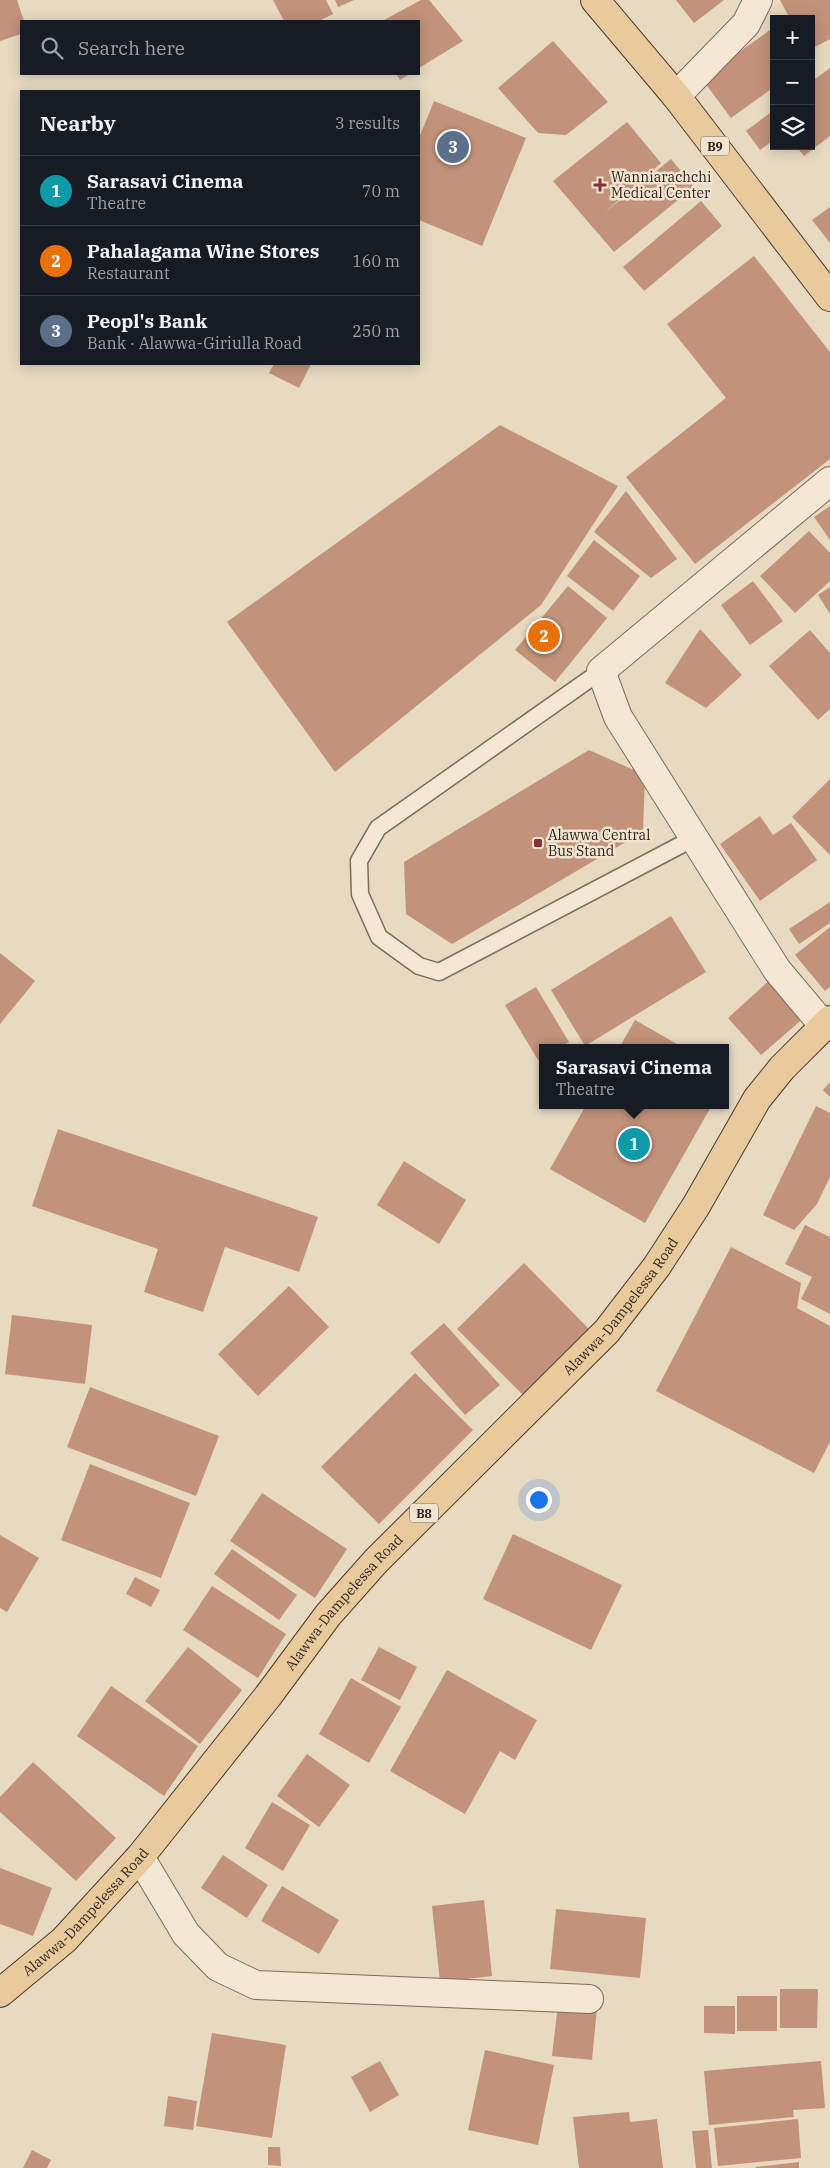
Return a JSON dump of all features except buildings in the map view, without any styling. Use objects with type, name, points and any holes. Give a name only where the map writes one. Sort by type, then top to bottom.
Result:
[{"type":"main road","name":"B9","points":[[595,0],[676,96],[830,297]]},
{"type":"main road","name":"Alawwa-Dampelessa Road","points":[[0,1993],[64,1940],[140,1857],[268,1696],[328,1615],[383,1554],[608,1331],[657,1266],[696,1206],[757,1100],[782,1068],[827,1023]]},
{"type":"street","points":[[676,96],[746,24],[758,0]]},
{"type":"street","points":[[827,1023],[777,970],[618,717],[601,670],[830,481]]},
{"type":"street","points":[[140,1857],[186,1934],[218,1967],[256,1985],[589,1999]]},
{"type":"lane","points":[[601,670],[378,828],[359,861],[360,894],[379,937],[419,966],[439,972],[694,838]]},
{"type":"place","name":"Peopl's Bank","points":[[453,147]]},
{"type":"place","name":"Wanniarachchi Medical Center","points":[[600,185]]},
{"type":"place","name":"Pahalagama Wine Stores","points":[[544,636]]},
{"type":"place","name":"Alawwa Central Bus Stand","points":[[538,843]]},
{"type":"place","name":"Sarasavi Cinema","points":[[634,1144]]}]
